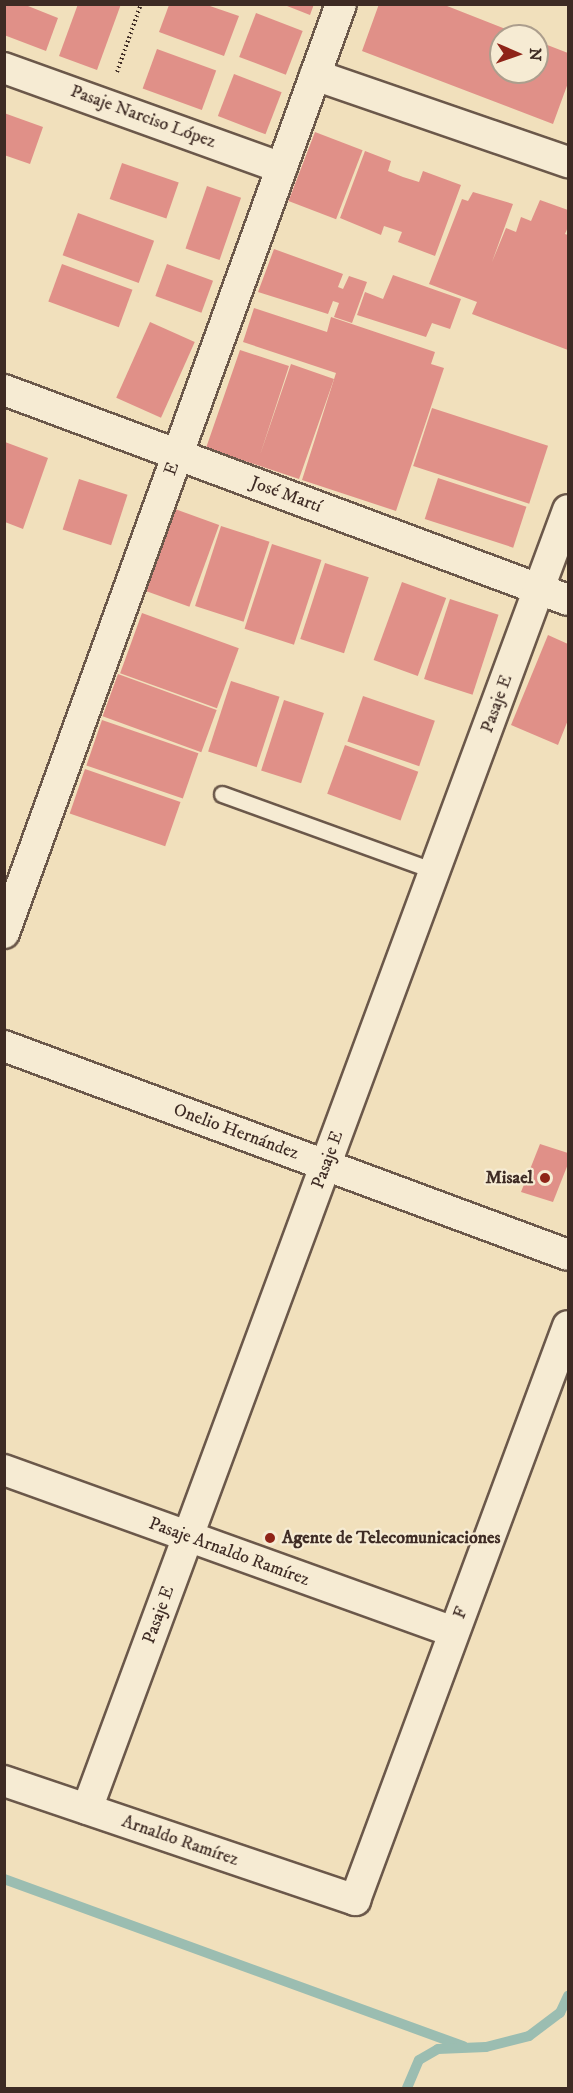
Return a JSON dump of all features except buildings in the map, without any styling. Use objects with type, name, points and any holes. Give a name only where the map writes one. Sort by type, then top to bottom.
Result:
[{"type":"street","name":"E","points":[[4,933],[341,4]]},
{"type":"street","name":"Pasaje Narciso López","points":[[4,68],[282,168]]},
{"type":"street","points":[[315,75],[568,162]]},
{"type":"street","name":"José Martí","points":[[4,390],[568,600]]},
{"type":"street","name":"Pasaje E","points":[[87,1809],[568,510]]},
{"type":"street","name":"Onelio Hernández","points":[[4,1046],[568,1255]]},
{"type":"street","name":"F","points":[[355,1900],[568,1326]]},
{"type":"street","name":"Pasaje Arnaldo Ramírez","points":[[4,1470],[454,1632]]},
{"type":"street","name":"Arnaldo Ramírez","points":[[4,1781],[355,1900]]},
{"type":"lane","points":[[222,794],[435,871]]},
{"type":"path","points":[[106,103],[141,4]]},
{"type":"waterway","points":[[4,1879],[464,2046]]},
{"type":"waterway","points":[[407,2088],[419,2060],[438,2049],[486,2047],[529,2036],[560,2013],[568,1996]]},
{"type":"place","name":"Misael","points":[[545,1178]]},
{"type":"place","name":"Agente de Telecomunicaciones","points":[[270,1538]]}]
